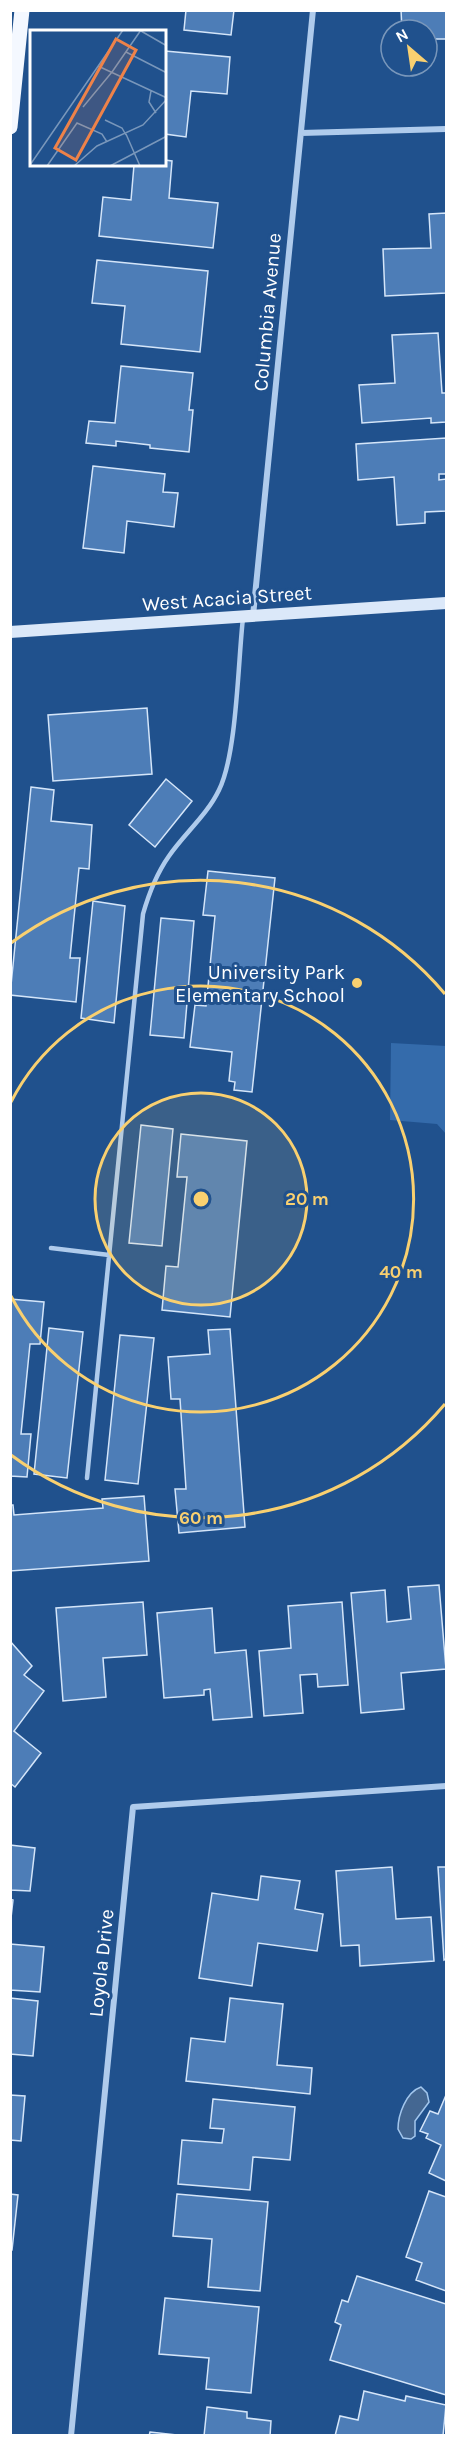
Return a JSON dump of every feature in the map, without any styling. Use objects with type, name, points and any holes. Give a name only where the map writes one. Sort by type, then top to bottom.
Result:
[{"type":"main road","points":[[10,127],[22,10]]},
{"type":"street","name":"Columbia Avenue","points":[[248,617],[313,10]]},
{"type":"street","points":[[301,133],[447,129]]},
{"type":"street","name":"West Acacia Street","points":[[10,632],[447,603]]},
{"type":"street","name":"Loyola Drive","points":[[71,2436],[133,1807],[447,1786]]},
{"type":"lane","points":[[87,1478],[143,914],[149,892],[169,856],[213,802],[221,787],[230,747],[248,617]]},
{"type":"lane","points":[[51,1248],[109,1255]]},
{"type":"shaded area","points":[[391,1043],[446,1046],[446,1134],[437,1124],[390,1120]]},
{"type":"shaded area","points":[[421,2087],[427,2093],[429,2102],[415,2121],[415,2136],[411,2139],[403,2138],[398,2129],[401,2111],[411,2094]]},
{"type":"building","points":[[186,10],[234,10],[231,35],[184,30]]},
{"type":"building","points":[[401,10],[446,10],[446,39],[439,39],[439,18],[401,18]]},
{"type":"building","points":[[166,51],[230,57],[227,94],[191,91],[186,137],[166,134]]},
{"type":"building","points":[[166,160],[172,161],[169,198],[218,203],[213,248],[99,236],[103,197],[131,200],[134,166],[166,166]]},
{"type":"building","points":[[446,213],[446,293],[385,296],[383,249],[431,248],[429,214]]},
{"type":"building","points":[[97,260],[208,271],[200,352],[121,344],[125,306],[92,303]]},
{"type":"building","points":[[438,333],[442,393],[446,393],[446,422],[431,423],[431,418],[362,423],[359,385],[395,383],[392,335]]},
{"type":"building","points":[[121,366],[193,373],[189,410],[193,410],[189,452],[150,448],[150,445],[116,441],[116,446],[86,443],[89,421],[115,423]]},
{"type":"building","points":[[446,438],[446,474],[439,474],[439,480],[446,479],[446,511],[425,512],[425,523],[397,525],[394,477],[358,480],[356,444]]},
{"type":"building","points":[[93,466],[165,474],[163,492],[178,493],[174,527],[127,521],[124,553],[83,548]]},
{"type":"building","points":[[147,708],[152,774],[53,781],[48,715]]},
{"type":"building","points":[[166,779],[192,801],[155,847],[129,825]]},
{"type":"building","points":[[31,787],[54,790],[51,821],[92,825],[89,869],[79,868],[70,958],[80,958],[76,1002],[10,995]]},
{"type":"building","points":[[208,871],[275,878],[252,1092],[234,1090],[235,1082],[229,1081],[232,1052],[190,1047],[195,1005],[206,1006],[215,916],[203,915]]},
{"type":"building","points":[[93,901],[125,906],[114,1023],[81,1018]]},
{"type":"building","points":[[161,918],[194,921],[184,1038],[150,1035]]},
{"type":"building","points":[[141,1125],[173,1129],[162,1246],[129,1243]]},
{"type":"building","points":[[181,1134],[247,1141],[230,1317],[162,1310],[166,1266],[178,1267],[187,1177],[177,1177]]},
{"type":"building","points":[[10,1299],[44,1302],[40,1344],[30,1344],[21,1434],[31,1434],[27,1477],[10,1476]]},
{"type":"building","points":[[49,1328],[83,1332],[67,1478],[34,1474]]},
{"type":"building","points":[[230,1329],[245,1527],[179,1533],[175,1489],[186,1489],[180,1399],[171,1399],[168,1357],[210,1354],[208,1330]]},
{"type":"building","points":[[120,1335],[154,1338],[138,1484],[105,1480]]},
{"type":"building","points":[[144,1496],[149,1561],[10,1571],[10,1505],[13,1505],[14,1515],[103,1508],[102,1499]]},
{"type":"building","points":[[439,1585],[446,1669],[401,1673],[404,1709],[361,1713],[351,1593],[385,1590],[387,1622],[411,1619],[408,1587]]},
{"type":"building","points":[[143,1602],[147,1655],[103,1658],[106,1697],[63,1701],[56,1608]]},
{"type":"building","points":[[342,1602],[348,1685],[318,1687],[317,1674],[300,1675],[303,1713],[264,1716],[259,1651],[291,1648],[288,1606]]},
{"type":"building","points":[[212,1608],[215,1653],[246,1650],[252,1717],[213,1720],[210,1689],[204,1690],[204,1695],[164,1698],[157,1613]]},
{"type":"building","points":[[10,1641],[32,1666],[24,1675],[44,1691],[14,1731],[41,1753],[15,1787],[10,1783]]},
{"type":"building","points":[[10,1845],[35,1848],[30,1891],[10,1890]]},
{"type":"building","points":[[392,1867],[396,1919],[431,1917],[434,1961],[360,1966],[359,1945],[341,1946],[336,1871]]},
{"type":"building","points":[[438,1867],[446,1867],[446,1959],[444,1960]]},
{"type":"building","points":[[261,1876],[300,1881],[295,1909],[323,1914],[317,1951],[258,1943],[252,1986],[199,1978],[212,1893],[258,1900]]},
{"type":"building","points":[[10,1899],[13,1900],[10,1927]]},
{"type":"building","points":[[10,1944],[44,1947],[40,1992],[10,1990]]},
{"type":"building","points":[[10,1998],[38,2001],[33,2056],[10,2054]]},
{"type":"building","points":[[230,1998],[283,2004],[277,2065],[312,2068],[310,2094],[186,2081],[191,2038],[225,2042]]},
{"type":"building","points":[[10,2095],[25,2096],[21,2141],[10,2140]]},
{"type":"building","points":[[446,2095],[446,2181],[429,2173],[441,2145],[426,2138],[428,2134],[420,2131],[430,2111],[438,2114]]},
{"type":"building","points":[[213,2099],[295,2107],[290,2160],[253,2157],[250,2190],[178,2184],[182,2140],[222,2143],[224,2129],[210,2128]]},
{"type":"building","points":[[429,2191],[446,2197],[446,2291],[416,2280],[422,2263],[406,2257]]},
{"type":"building","points":[[10,2194],[18,2195],[12,2250],[10,2250]]},
{"type":"building","points":[[177,2194],[268,2202],[260,2291],[208,2287],[212,2239],[173,2236]]},
{"type":"building","points":[[357,2276],[446,2304],[446,2395],[330,2360],[341,2325],[335,2322],[342,2300],[348,2302]]},
{"type":"building","points":[[165,2298],[259,2307],[251,2393],[206,2389],[209,2358],[159,2354]]},
{"type":"building","points":[[364,2391],[405,2401],[406,2396],[446,2405],[443,2436],[335,2436],[340,2416],[358,2420]]},
{"type":"building","points":[[207,2407],[247,2412],[247,2418],[271,2421],[270,2436],[204,2436]]},
{"type":"building","points":[[150,2432],[186,2436],[149,2436]]},
{"type":"place","name":"University Park Elementary School","points":[[357,983]]}]
